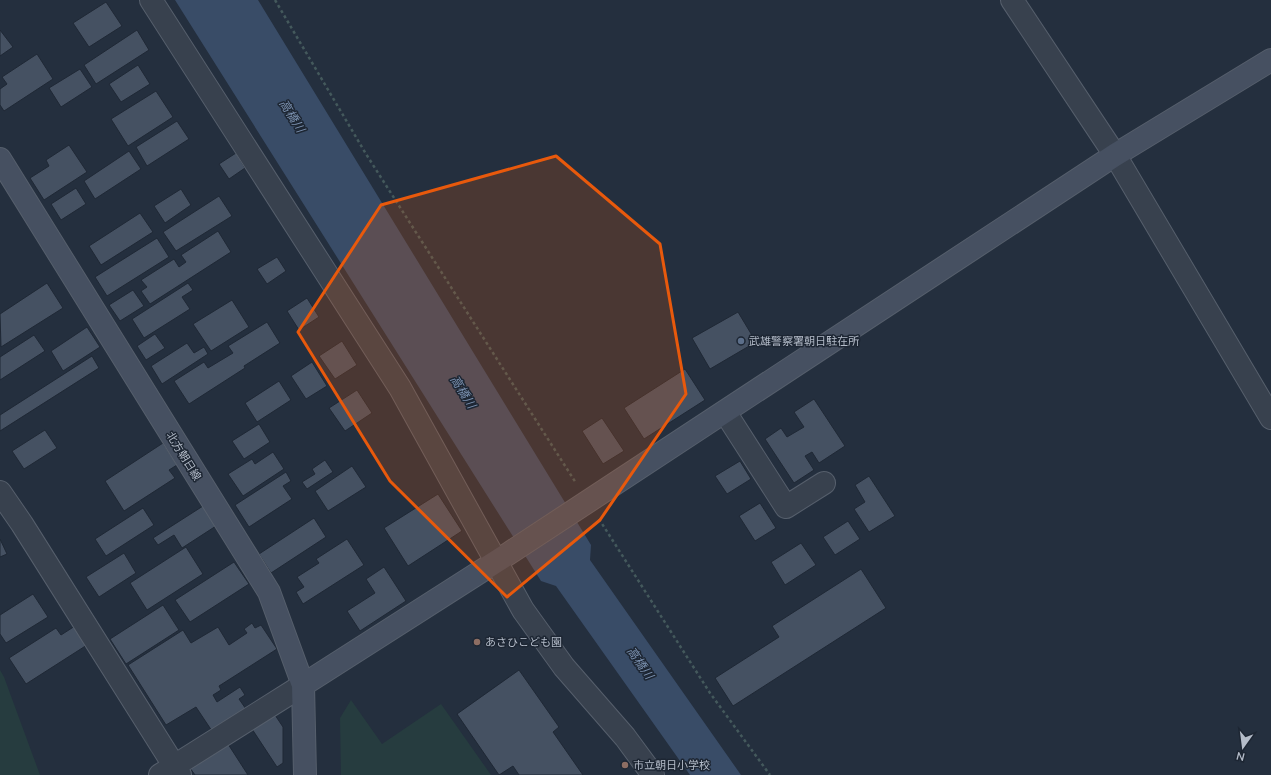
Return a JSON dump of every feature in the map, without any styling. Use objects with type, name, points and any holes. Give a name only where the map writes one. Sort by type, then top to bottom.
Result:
[{"type":"street","points":[[151,0],[400,388],[503,558],[523,610],[564,667],[625,737],[653,775]]},
{"type":"street","points":[[1012,0],[1115,155],[1271,418]]},
{"type":"street","points":[[0,492],[26,531],[172,772],[303,685],[503,558],[1115,155],[1271,60]]},
{"type":"street","name":"北方朝日線","points":[[0,159],[269,592],[303,685],[305,775]]},
{"type":"street","points":[[725,412],[786,507],[824,483]]},
{"type":"path","points":[[275,0],[366,154],[583,505],[710,692],[770,775]]},
{"type":"highlighted area","points":[[556,156],[660,244],[686,394],[600,520],[507,597],[390,481],[298,332],[381,205]]},
{"type":"green space","points":[[0,670],[4,677],[40,775],[0,775]]},
{"type":"green space","points":[[351,700],[382,744],[441,704],[491,775],[341,775],[340,718]]},
{"type":"water","name":"高橋川","points":[[175,0],[258,0],[591,545],[590,560],[741,775],[690,775],[556,586],[541,581]]},
{"type":"building","points":[[106,2],[122,26],[89,47],[73,23]]},
{"type":"building","points":[[0,30],[13,47],[0,56]]},
{"type":"building","points":[[137,30],[149,50],[96,84],[84,65]]},
{"type":"building","points":[[37,54],[53,79],[4,111],[0,105],[0,89],[7,84],[2,77]]},
{"type":"building","points":[[138,65],[150,84],[121,102],[109,84]]},
{"type":"building","points":[[80,69],[92,87],[61,107],[49,88]]},
{"type":"building","points":[[156,91],[173,117],[128,146],[111,119]]},
{"type":"building","points":[[177,121],[189,139],[147,166],[136,147]]},
{"type":"building","points":[[69,145],[87,172],[44,200],[30,178],[49,166],[46,160]]},
{"type":"building","points":[[129,151],[141,169],[95,199],[84,181]]},
{"type":"building","points":[[236,153],[245,168],[229,179],[219,164]]},
{"type":"building","points":[[76,188],[86,204],[61,220],[51,204]]},
{"type":"building","points":[[181,189],[191,205],[165,223],[154,206]]},
{"type":"building","points":[[219,196],[232,216],[176,251],[163,232]]},
{"type":"building","points":[[140,213],[153,232],[101,265],[89,246]]},
{"type":"building","points":[[218,231],[231,252],[150,304],[141,291],[147,287],[141,280],[174,259],[179,267],[186,262],[181,255]]},
{"type":"building","points":[[157,238],[169,257],[107,296],[95,277]]},
{"type":"building","points":[[277,257],[286,271],[267,284],[257,269]]},
{"type":"building","points":[[47,283],[63,308],[1,347],[0,314]]},
{"type":"building","points":[[188,283],[193,290],[182,297],[190,309],[144,338],[132,319]]},
{"type":"building","points":[[133,290],[144,306],[120,321],[109,305]]},
{"type":"building","points":[[307,298],[319,317],[299,330],[287,311]]},
{"type":"building","points":[[232,300],[249,327],[211,351],[193,324]]},
{"type":"building","name":"武雄警察署朝日駐在所","points":[[738,312],[756,342],[710,369],[692,338]]},
{"type":"building","points":[[267,322],[280,343],[244,366],[245,368],[189,404],[174,381],[204,362],[208,368],[233,353],[228,346]]},
{"type":"building","points":[[87,327],[100,347],[63,371],[51,351]]},
{"type":"building","points":[[155,334],[165,348],[146,360],[137,346]]},
{"type":"building","points":[[34,335],[45,351],[0,380],[0,357]]},
{"type":"building","points":[[342,341],[357,365],[335,379],[319,356]]},
{"type":"building","points":[[187,343],[194,353],[204,347],[208,354],[162,384],[151,366]]},
{"type":"building","points":[[92,356],[99,368],[0,431],[0,415]]},
{"type":"building","points":[[312,362],[327,386],[306,399],[291,376]]},
{"type":"building","points":[[685,369],[705,400],[644,439],[624,408]]},
{"type":"building","points":[[279,381],[291,400],[257,422],[245,403]]},
{"type":"building","points":[[357,390],[372,413],[345,431],[329,408]]},
{"type":"building","points":[[814,399],[845,446],[819,463],[812,452],[805,456],[814,470],[794,483],[765,439],[781,428],[787,437],[804,427],[794,412]]},
{"type":"building","points":[[602,418],[624,451],[603,464],[582,431]]},
{"type":"building","points":[[259,424],[270,442],[244,459],[232,441]]},
{"type":"building","points":[[45,430],[57,448],[24,469],[12,451]]},
{"type":"building","points":[[163,443],[177,465],[169,470],[175,478],[124,511],[105,481]]},
{"type":"building","points":[[273,452],[284,469],[243,496],[228,474],[252,459],[255,464]]},
{"type":"building","points":[[325,460],[333,472],[307,489],[302,482],[315,474],[312,469]]},
{"type":"building","points":[[740,461],[751,479],[727,494],[715,476]]},
{"type":"building","points":[[352,466],[366,487],[328,511],[315,491]]},
{"type":"building","points":[[286,472],[291,481],[283,486],[292,499],[249,527],[235,505]]},
{"type":"building","points":[[869,476],[895,516],[869,532],[854,509],[865,502],[855,485]]},
{"type":"building","points":[[438,494],[462,531],[408,566],[384,528]]},
{"type":"building","points":[[760,503],[776,528],[755,541],[739,516]]},
{"type":"building","points":[[203,506],[216,526],[182,548],[174,535],[158,545],[153,538]]},
{"type":"building","points":[[143,508],[154,525],[106,556],[95,539]]},
{"type":"building","points":[[314,518],[326,537],[271,573],[259,554]]},
{"type":"building","points":[[848,521],[860,539],[835,555],[823,537]]},
{"type":"building","points":[[0,539],[7,554],[0,557]]},
{"type":"building","points":[[347,539],[364,565],[303,604],[296,592],[304,587],[297,577],[319,563],[316,559]]},
{"type":"building","points":[[801,543],[816,565],[785,585],[771,562]]},
{"type":"building","points":[[186,547],[203,574],[147,610],[130,583]]},
{"type":"building","points":[[124,553],[136,573],[99,597],[86,577]]},
{"type":"building","points":[[234,562],[249,584],[190,622],[175,600]]},
{"type":"building","points":[[384,567],[406,601],[360,631],[347,611],[375,593],[366,579]]},
{"type":"building","points":[[861,569],[886,608],[733,706],[715,678],[779,637],[772,626]]},
{"type":"building","points":[[33,594],[48,617],[6,643],[0,634],[0,615]]},
{"type":"building","points":[[163,605],[179,630],[126,664],[110,639]]},
{"type":"building","points":[[252,623],[255,628],[261,625],[277,649],[219,686],[221,690],[213,695],[217,702],[240,687],[245,695],[239,699],[248,712],[214,734],[196,707],[166,725],[128,665],[183,630],[191,643],[218,627],[229,645],[247,633],[244,629]]},
{"type":"building","points":[[75,626],[87,645],[26,684],[9,658],[56,628],[61,635]]},
{"type":"building","points":[[519,670],[559,727],[553,732],[583,775],[519,775],[513,766],[499,775],[457,714]]},
{"type":"building","points":[[275,715],[283,727],[283,763],[277,767],[252,729]]},
{"type":"building","points":[[228,744],[248,775],[195,775],[190,768]]},
{"type":"place","name":"武雄警察署朝日駐在所","points":[[741,341]]},
{"type":"place","name":"あさひこども園","points":[[477,642]]},
{"type":"place","name":"市立朝日小学校","points":[[625,765]]}]
